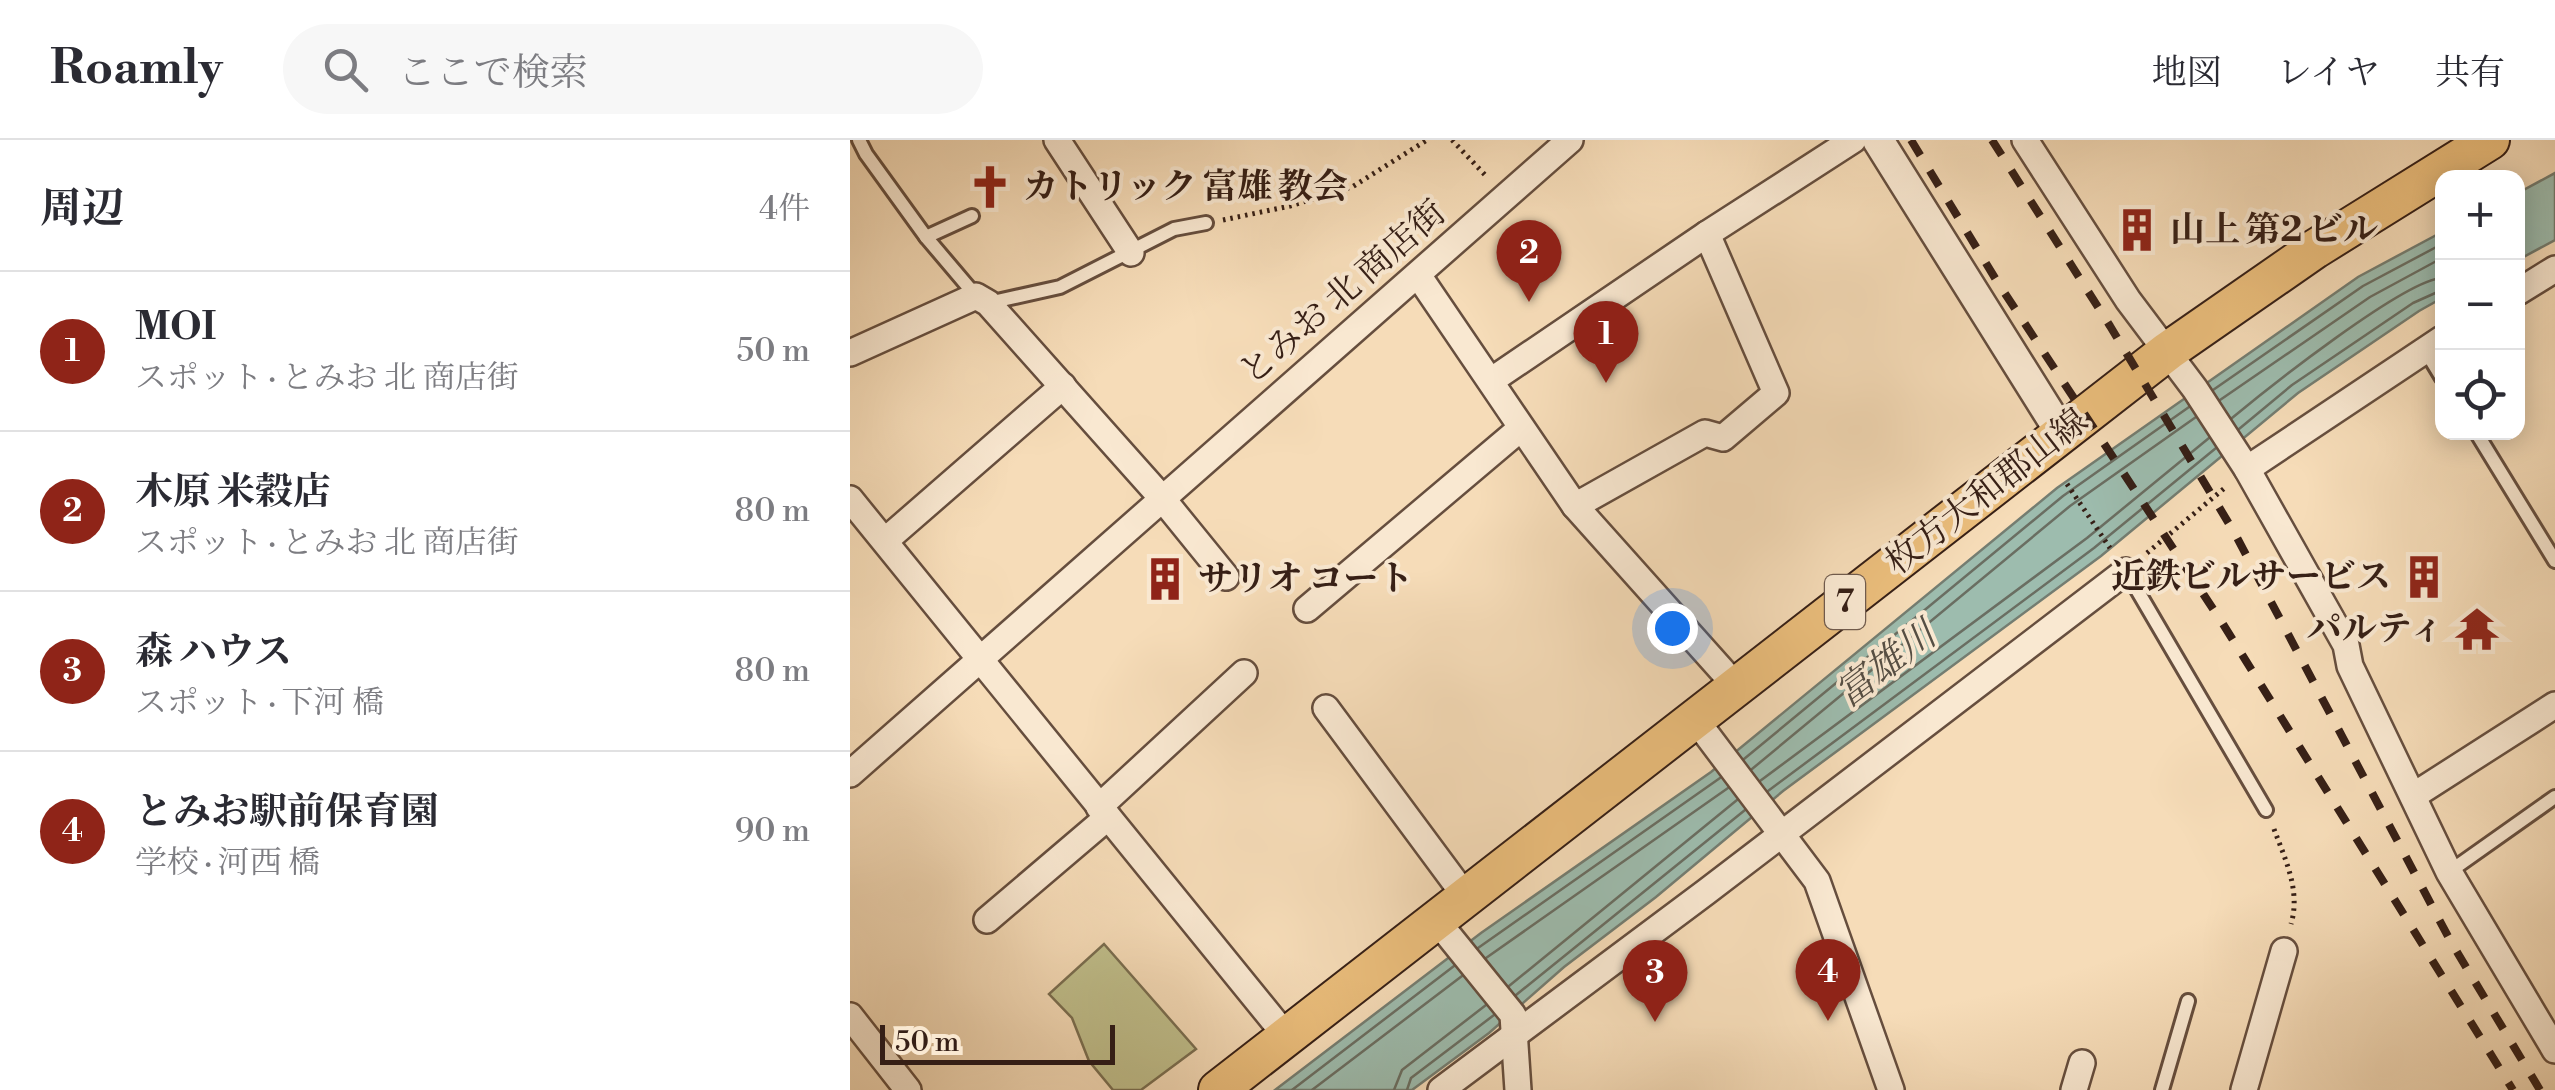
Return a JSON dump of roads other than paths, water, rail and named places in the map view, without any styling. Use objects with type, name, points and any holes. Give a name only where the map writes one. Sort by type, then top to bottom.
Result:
[{"type":"main road","name":"枚方大和郡山線","points":[[1218,1090],[1287,1037],[1448,935],[1466,897],[2168,350],[2315,249],[2490,140]]},
{"type":"street","points":[[1057,140],[1131,253]]},
{"type":"street","name":"とみお 北 商店街","points":[[851,771],[1570,140]]},
{"type":"street","points":[[1492,380],[1853,140]]},
{"type":"street","points":[[1878,140],[2062,434]]},
{"type":"street","points":[[2025,140],[2128,300],[2168,350],[2244,465],[2346,646],[2350,666],[2449,872],[2555,1050]]},
{"type":"street","points":[[1575,506],[1705,433],[1723,438],[1776,393],[1708,234]]},
{"type":"street","points":[[2525,288],[2555,269]]},
{"type":"street","points":[[1418,274],[1575,506],[1736,686]]},
{"type":"street","points":[[850,352],[982,299],[1162,497],[1226,576]]},
{"type":"street","points":[[2244,465],[2434,345]]},
{"type":"street","points":[[886,540],[1063,386]]},
{"type":"street","points":[[1307,609],[1520,429]]},
{"type":"street","points":[[850,499],[1287,1037]]},
{"type":"street","points":[[1441,1090],[1512,1025],[1776,824],[2126,571]]},
{"type":"street","points":[[987,920],[1104,812],[1244,672]]},
{"type":"street","points":[[2413,796],[2555,705]]},
{"type":"street","points":[[1326,708],[1466,897]]},
{"type":"street","points":[[1695,719],[1817,881],[1891,1090]]},
{"type":"street","points":[[1448,935],[1512,1025],[1518,1090]]},
{"type":"street","points":[[2244,1090],[2284,951]]},
{"type":"street","points":[[850,1016],[908,1090]]},
{"type":"street","points":[[2074,1090],[2082,1063]]},
{"type":"lane","points":[[859,140],[926,237],[982,299],[1060,287],[1174,229],[1206,223]]},
{"type":"lane","points":[[926,237],[972,216]]},
{"type":"lane","points":[[2481,440],[2555,561]]},
{"type":"lane","points":[[2126,571],[2266,810]]},
{"type":"lane","points":[[2449,872],[2555,797]]},
{"type":"lane","points":[[2162,1090],[2188,1000]]},
{"type":"water","points":[[2555,173],[2555,240],[2525,256],[2525,189]]},
{"type":"water","name":"富雄川","points":[[2435,236],[2435,302],[2298,393],[2101,556],[1783,791],[1656,897],[1564,967],[1489,1033],[1412,1090],[1275,1090],[1481,933],[1711,772],[2057,488],[2358,277]]},
{"type":"railway","points":[[1911,140],[1998,283],[2223,624],[2513,1090]]},
{"type":"railway","points":[[1992,140],[2234,532],[2451,942],[2540,1090]]},
{"type":"place","name":"カトリック 富雄 教会","points":[[990,187]]},
{"type":"place","name":"山上 第2 ビル","points":[[2137,230]]},
{"type":"place","name":"木原 米穀店","points":[[1529,302]]},
{"type":"place","name":"MOI","points":[[1606,383]]},
{"type":"place","name":"近鉄ビルサービス","points":[[2424,577]]},
{"type":"place","name":"サリオ コート","points":[[1165,579]]},
{"type":"place","name":"パルティ","points":[[2477,629]]},
{"type":"place","name":"とみお駅前保育園","points":[[1828,1021]]},
{"type":"place","name":"森 ハウス","points":[[1655,1022]]}]
